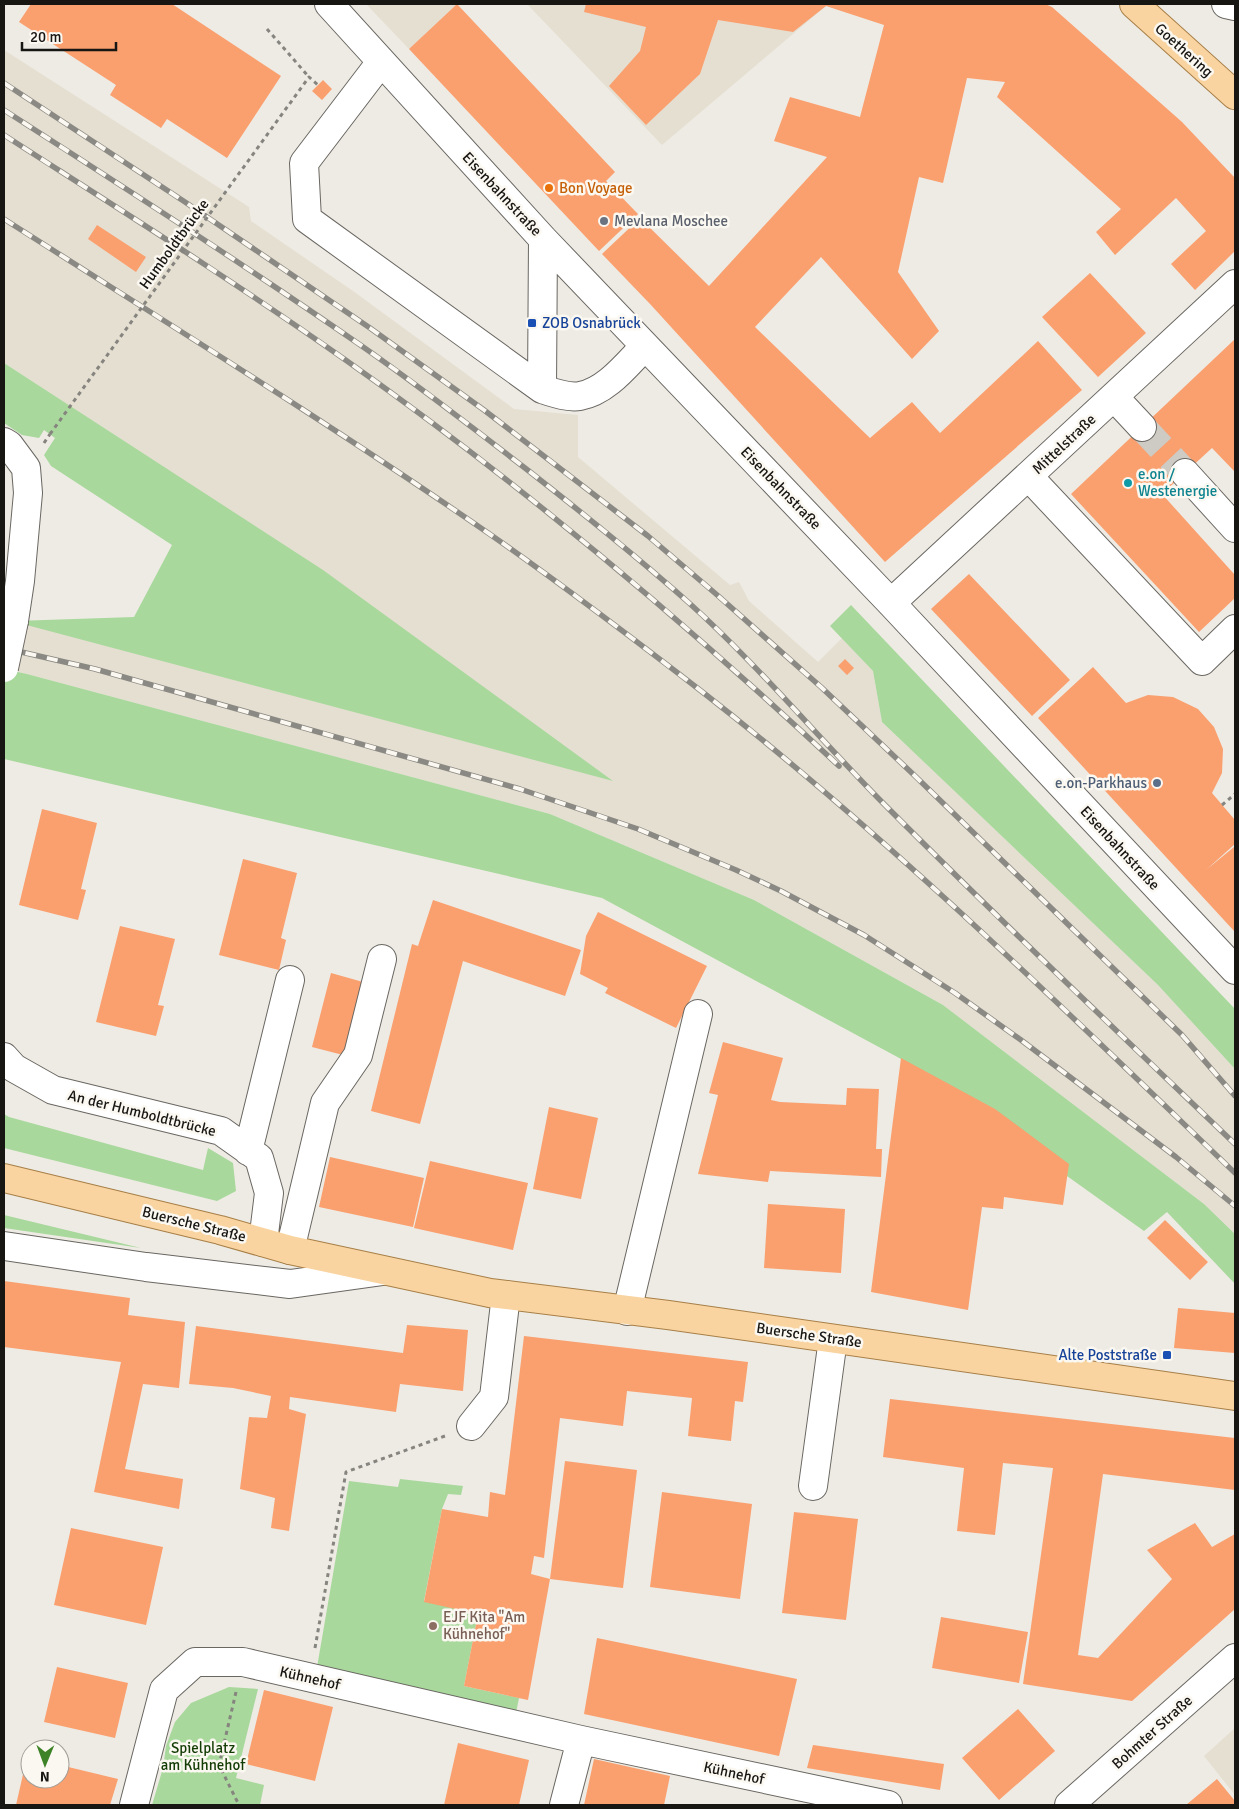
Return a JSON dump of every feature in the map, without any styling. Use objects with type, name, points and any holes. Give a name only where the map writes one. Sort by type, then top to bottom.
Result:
[{"type":"main road","name":"Goethering","points":[[1134,4],[1235,95]]},
{"type":"main road","name":"Buersche Straße","points":[[4,1178],[290,1250],[383,1271],[506,1295],[627,1310],[1235,1396]]},
{"type":"street","name":"Eisenbahnstraße","points":[[329,4],[544,239],[891,603],[1235,970]]},
{"type":"street","points":[[1226,4],[1235,6]]},
{"type":"street","points":[[381,62],[304,163],[307,219],[542,390],[557,394],[580,396],[600,388],[610,381],[645,346]]},
{"type":"street","points":[[542,390],[544,239]]},
{"type":"street","name":"Mittelstraße","points":[[891,603],[1235,284]]},
{"type":"street","points":[[1114,397],[1142,426]]},
{"type":"street","points":[[4,442],[9,445],[26,468],[28,493],[20,581],[4,668]]},
{"type":"street","points":[[1185,473],[1235,528]]},
{"type":"street","points":[[1029,477],[1202,661],[1235,629]]},
{"type":"street","points":[[290,1250],[325,1103],[358,1055],[382,958]]},
{"type":"street","points":[[248,1151],[290,980]]},
{"type":"street","points":[[627,1310],[698,1014]]},
{"type":"street","name":"An der Humboldtbrücke","points":[[4,1057],[14,1068],[53,1090],[221,1131],[258,1158],[269,1193],[264,1242]]},
{"type":"street","name":"Buersche Straße","points":[[4,1246],[146,1267],[290,1284],[383,1271]]},
{"type":"street","points":[[471,1426],[494,1397],[506,1295]]},
{"type":"street","points":[[813,1486],[833,1339]]},
{"type":"street","name":"Bohmter Straße","points":[[1069,1805],[1235,1658]]},
{"type":"street","name":"Kühnehof","points":[[134,1805],[164,1690],[195,1662],[243,1662],[581,1740],[888,1805]]},
{"type":"street","points":[[564,1805],[581,1740]]},
{"type":"path","points":[[267,29],[322,90]]},
{"type":"path","name":"Humboldtbrücke","points":[[50,434],[309,77]]},
{"type":"path","points":[[1222,805],[1235,794]]},
{"type":"path","points":[[310,1678],[346,1472],[471,1426]]},
{"type":"path","points":[[239,1805],[219,1765],[243,1662]]},
{"type":"shaded area","points":[[366,4],[457,4],[409,49]]},
{"type":"shaded area","points":[[527,4],[827,4],[662,145]]},
{"type":"shaded area","points":[[4,50],[249,207],[251,221],[353,291],[514,409],[578,415],[578,457],[730,585],[739,582],[749,601],[818,662],[842,638],[873,671],[882,722],[1158,985],[1235,1069],[1235,1234],[1204,1204],[943,1005],[754,900],[550,814],[4,669],[14,621],[611,780],[322,570],[4,363]]},
{"type":"shaded area","points":[[1235,1728],[1235,1795],[1204,1756]]},
{"type":"green space","points":[[4,363],[323,570],[613,781],[4,619],[4,579],[20,581],[15,621],[134,617],[172,545],[51,466],[44,455],[55,438],[44,430],[39,438],[22,435],[4,423]]},
{"type":"green space","points":[[851,605],[1235,1009],[1235,1069],[1158,985],[882,722],[873,671],[830,626]]},
{"type":"green space","points":[[4,669],[550,814],[754,900],[943,1005],[1204,1204],[1235,1234],[1235,1284],[1167,1212],[1144,1231],[1067,1176],[994,1109],[602,898],[4,759]]},
{"type":"green space","points":[[4,1114],[9,1117],[203,1170],[208,1148],[233,1163],[236,1191],[217,1201],[4,1148]]},
{"type":"green space","points":[[4,1215],[141,1248],[4,1228]]},
{"type":"green space","points":[[400,1479],[463,1486],[461,1495],[448,1494],[442,1509],[424,1601],[478,1614],[464,1686],[519,1698],[516,1713],[316,1673],[349,1481],[398,1487]]},
{"type":"green space","name":"Spielplatz am Kühnehof","points":[[229,1687],[258,1689],[236,1778],[264,1785],[260,1805],[152,1805],[163,1768],[166,1746],[175,1722],[191,1703]]},
{"type":"building","points":[[31,4],[172,4],[281,76],[227,158],[167,119],[161,128],[110,95],[116,85],[19,22]]},
{"type":"building","points":[[457,4],[615,172],[606,181],[638,214],[599,251],[409,49]]},
{"type":"building","points":[[586,4],[1045,4],[1052,7],[1182,122],[1235,178],[1235,251],[1195,290],[1171,264],[1206,231],[1176,198],[1115,255],[1096,232],[1121,209],[997,97],[1005,82],[967,78],[943,183],[919,177],[898,272],[939,331],[912,359],[821,257],[755,327],[870,438],[912,402],[940,433],[1038,341],[1082,390],[885,562],[651,305],[602,254],[640,218],[709,286],[827,157],[774,141],[790,97],[860,117],[884,25],[826,6],[793,32],[718,20],[700,74],[646,125],[609,86],[640,51],[646,27],[584,12]]},
{"type":"building","points":[[323,80],[332,89],[322,100],[312,91]]},
{"type":"building","points":[[97,225],[146,257],[136,272],[88,239]]},
{"type":"building","points":[[1090,273],[1146,333],[1098,377],[1042,317]]},
{"type":"building","name":"e.on / Westenergie","points":[[1235,339],[1235,472],[1212,448],[1162,494],[1235,575],[1235,598],[1199,632],[1071,494]]},
{"type":"building","points":[[969,574],[1070,680],[1032,716],[931,609]]},
{"type":"building","points":[[845,659],[854,668],[847,675],[838,666]]},
{"type":"building","name":"e.on-Parkhaus","points":[[1093,667],[1126,703],[1148,695],[1173,697],[1198,709],[1214,727],[1223,749],[1222,773],[1212,793],[1235,820],[1235,844],[1206,870],[1234,847],[1235,932],[1038,718]]},
{"type":"building","points":[[42,809],[97,823],[81,889],[86,890],[78,920],[19,905]]},
{"type":"building","points":[[243,859],[297,873],[281,938],[286,940],[279,970],[219,955]]},
{"type":"building","points":[[433,900],[581,950],[565,996],[463,961],[420,1124],[371,1111],[412,944],[418,946]]},
{"type":"building","points":[[598,912],[707,966],[676,1028],[605,993],[608,988],[580,974],[586,936]]},
{"type":"building","points":[[120,926],[175,939],[158,1005],[164,1006],[156,1036],[96,1022]]},
{"type":"building","points":[[331,973],[363,982],[343,1055],[312,1047]]},
{"type":"building","points":[[723,1042],[783,1058],[771,1100],[846,1105],[847,1088],[879,1089],[876,1149],[882,1149],[881,1177],[770,1171],[768,1182],[698,1174],[718,1095],[709,1093]]},
{"type":"building","points":[[901,1058],[995,1109],[1069,1164],[1063,1205],[1004,1197],[1003,1209],[982,1207],[968,1310],[871,1292]]},
{"type":"building","points":[[549,1107],[598,1118],[581,1199],[533,1189]]},
{"type":"building","points":[[330,1157],[424,1178],[413,1227],[319,1207]]},
{"type":"building","points":[[430,1161],[528,1183],[513,1250],[414,1228]]},
{"type":"building","points":[[768,1204],[845,1209],[841,1273],[764,1268]]},
{"type":"building","points":[[1165,1220],[1208,1262],[1190,1280],[1147,1238]]},
{"type":"building","points":[[4,1281],[130,1298],[128,1315],[185,1322],[179,1388],[143,1384],[125,1469],[183,1479],[179,1509],[94,1492],[121,1362],[4,1347]]},
{"type":"building","points":[[1178,1308],[1235,1313],[1235,1353],[1174,1348]]},
{"type":"building","points":[[407,1325],[468,1330],[463,1391],[400,1384],[396,1412],[290,1397],[289,1409],[306,1414],[289,1531],[271,1528],[275,1498],[240,1489],[249,1417],[267,1418],[271,1396],[233,1388],[189,1384],[196,1326],[403,1353]]},
{"type":"building","points":[[524,1336],[748,1362],[743,1402],[735,1401],[731,1441],[688,1436],[692,1398],[627,1391],[623,1426],[560,1418],[544,1558],[534,1556],[531,1574],[550,1579],[528,1700],[464,1686],[478,1614],[424,1602],[442,1509],[488,1517],[490,1492],[505,1495]]},
{"type":"building","points":[[890,1399],[1235,1438],[1235,1490],[1103,1474],[1078,1655],[1098,1658],[1172,1579],[1147,1550],[1195,1523],[1212,1547],[1235,1534],[1235,1609],[1132,1701],[1023,1684],[1053,1468],[1003,1463],[995,1535],[957,1531],[964,1468],[883,1457]]},
{"type":"building","points":[[565,1461],[637,1470],[623,1588],[550,1579]]},
{"type":"building","points":[[662,1492],[752,1504],[740,1599],[650,1587]]},
{"type":"building","points":[[794,1512],[858,1519],[846,1620],[782,1613]]},
{"type":"building","points":[[71,1528],[163,1547],[146,1625],[54,1605]]},
{"type":"building","points":[[941,1617],[1028,1632],[1019,1683],[932,1668]]},
{"type":"building","points":[[597,1638],[797,1679],[779,1756],[584,1714]]},
{"type":"building","points":[[57,1667],[128,1683],[115,1738],[44,1722]]},
{"type":"building","points":[[264,1690],[333,1707],[315,1781],[246,1764]]},
{"type":"building","points":[[1018,1709],[1055,1751],[999,1800],[962,1758]]},
{"type":"building","points":[[458,1743],[529,1760],[519,1805],[444,1805]]},
{"type":"building","points":[[813,1745],[944,1764],[940,1790],[807,1768]]},
{"type":"building","points":[[594,1759],[670,1776],[664,1805],[584,1805]]},
{"type":"building","points":[[70,1767],[118,1779],[110,1805],[16,1805],[20,1788],[70,1789]]},
{"type":"building","points":[[1217,1779],[1235,1801],[1235,1805],[1186,1805]]},
{"type":"tunnel","points":[[1142,427],[1185,473]]},
{"type":"railway","points":[[4,83],[185,202],[370,328],[484,410],[648,536],[821,687],[914,775],[1182,1035],[1235,1096]]},
{"type":"railway","points":[[4,110],[225,253],[378,357],[525,468],[648,567],[738,649],[856,775],[924,844],[1235,1144]]},
{"type":"railway","points":[[4,135],[177,246],[305,332],[475,455],[661,606],[839,766]]},
{"type":"railway","points":[[4,219],[249,375],[431,494],[626,633],[705,694],[775,750],[910,867],[1041,988],[1235,1173]]},
{"type":"railway","points":[[4,648],[95,669],[520,789],[638,829],[736,870],[781,891],[864,935],[955,993],[1021,1040],[1176,1157],[1235,1206]]},
{"type":"place","name":"Bon Voyage","points":[[549,188]]},
{"type":"place","name":"Mevlana Moschee","points":[[604,221]]},
{"type":"place","name":"ZOB Osnabrück","points":[[532,323]]},
{"type":"place","name":"e.on / Westenergie","points":[[1128,483]]},
{"type":"place","name":"e.on-Parkhaus","points":[[1157,783]]},
{"type":"place","name":"Alte Poststraße","points":[[1167,1355]]},
{"type":"place","name":"EJF Kita \"Am Kühnehof\"","points":[[433,1626]]}]
